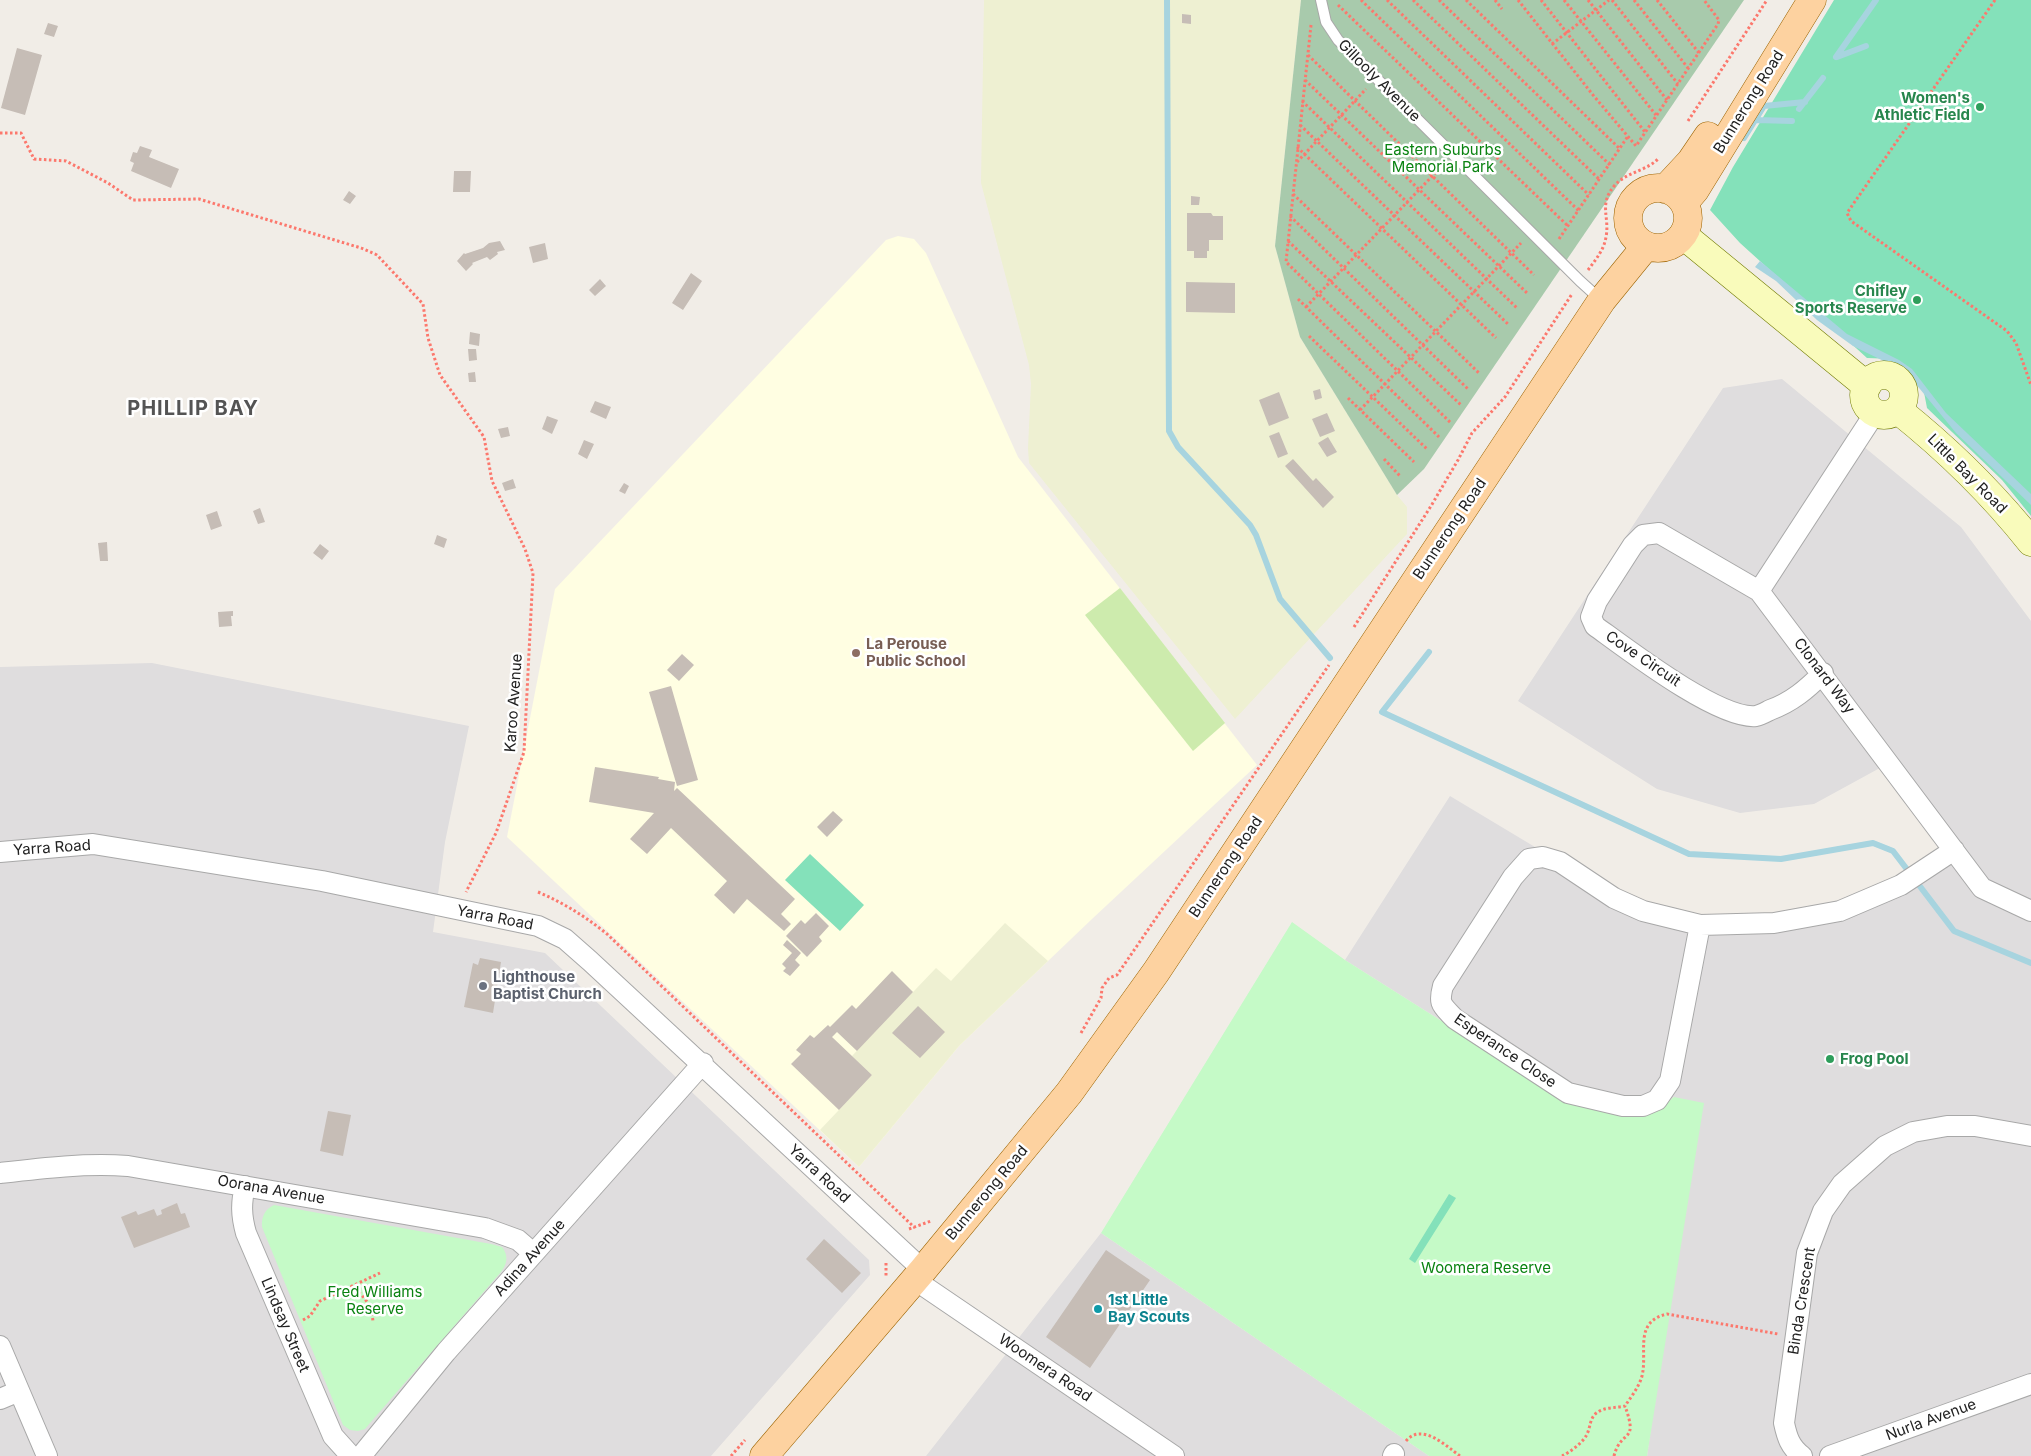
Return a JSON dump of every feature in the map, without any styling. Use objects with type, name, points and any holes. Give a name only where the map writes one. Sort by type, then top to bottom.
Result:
[{"type":"main road","name":"Bunnerong Road","points":[[1674,196],[1691,161],[1794,0]]},
{"type":"main road","name":"Bunnerong Road","points":[[1674,196],[1695,190],[1812,0]]},
{"type":"main road","points":[[1656,188],[1674,196],[1688,219],[1683,235],[1670,246],[1654,248],[1646,246],[1638,240],[1628,223],[1628,213],[1632,204],[1638,196],[1656,188]]},
{"type":"main road","name":"Bunnerong Road","points":[[757,1445],[919,1275],[1069,1093],[1156,972],[1602,300],[1646,246]]},
{"type":"street","points":[[1683,235],[1871,375],[1894,378],[1902,387],[1904,393],[1904,399],[1896,406],[1759,591]]},
{"type":"street","name":"Little Bay Road","points":[[1896,406],[1948,452],[1993,498],[2031,542]]},
{"type":"street","name":"Cove Circuit","points":[[1759,591],[1675,540],[1658,533],[1643,536],[1634,544],[1597,601],[1591,617],[1595,626],[1654,668],[1694,693],[1734,713],[1756,716],[1785,704],[1806,690],[1823,673]]},
{"type":"street","name":"Clonard Way","points":[[1759,591],[1823,673],[1982,888],[2031,911]]},
{"type":"street","name":"Yarra Road","points":[[0,852],[93,844],[322,881],[538,926],[565,939],[703,1064],[811,1168],[896,1245],[919,1275]]},
{"type":"street","name":"Esperance Close","points":[[1700,925],[1670,1081],[1656,1100],[1643,1106],[1623,1106],[1568,1093],[1455,1019],[1443,1006],[1440,998],[1444,986],[1513,877],[1529,859],[1543,857],[1560,862],[1614,898],[1643,911],[1700,925],[1774,923],[1840,911],[1901,885],[1954,850]]},
{"type":"street","name":"Adina Avenue","points":[[361,1456],[446,1352],[703,1064]]},
{"type":"street","name":"Binda Crescent","points":[[1799,1454],[1788,1440],[1784,1423],[1807,1253],[1823,1211],[1842,1184],[1885,1146],[1913,1132],[1947,1126],[1975,1126],[2031,1136]]},
{"type":"street","name":"Oorana Avenue","points":[[0,1173],[70,1166],[128,1166],[485,1228],[518,1240],[534,1253]]},
{"type":"street","name":"Lindsay Street","points":[[245,1186],[241,1214],[246,1233],[333,1436],[351,1456]]},
{"type":"street","name":"Woomera Road","points":[[919,1275],[1174,1456]]},
{"type":"street","points":[[0,1346],[47,1456]]},
{"type":"street","name":"Nurla Avenue","points":[[1830,1456],[2031,1384]]},
{"type":"street","points":[[0,1399],[19,1392]]},
{"type":"lane","name":"Gillooly Avenue","points":[[1322,0],[1326,22],[1338,40],[1580,281],[1602,300]]},
{"type":"path","points":[[1361,0],[1579,211]]},
{"type":"path","points":[[1387,0],[1589,195]]},
{"type":"path","points":[[1413,0],[1600,180]]},
{"type":"path","points":[[1439,0],[1610,165]]},
{"type":"path","points":[[1466,0],[1620,149]]},
{"type":"path","points":[[1495,0],[1502,9]]},
{"type":"path","points":[[1518,0],[1636,146],[1719,20],[1704,0]]},
{"type":"path","points":[[1541,0],[1645,132]]},
{"type":"path","points":[[1564,0],[1656,115]]},
{"type":"path","points":[[1588,0],[1667,100]]},
{"type":"path","points":[[1552,44],[1610,0],[1678,84]]},
{"type":"path","points":[[1634,0],[1688,68]]},
{"type":"path","points":[[1657,0],[1699,52]]},
{"type":"path","points":[[1688,122],[1767,0]]},
{"type":"path","points":[[1995,0],[1847,213],[1851,221],[2007,331],[2016,343],[2031,385]]},
{"type":"path","points":[[1336,1],[1568,226]]},
{"type":"path","points":[[1336,1],[1336,9]]},
{"type":"path","points":[[1312,18],[1286,262],[1451,423]]},
{"type":"path","points":[[1308,55],[1534,275]]},
{"type":"path","points":[[1304,80],[1526,293]]},
{"type":"path","points":[[1296,163],[1367,88]]},
{"type":"path","points":[[1302,101],[1518,309]]},
{"type":"path","points":[[1300,124],[1509,325]]},
{"type":"path","name":"Karoo Avenue","points":[[0,133],[21,133],[34,159],[66,161],[108,183],[133,200],[199,199],[361,248],[377,255],[423,304],[428,338],[440,375],[484,437],[492,481],[525,549],[533,573],[524,752],[496,833],[457,910]]},
{"type":"path","points":[[1551,236],[1557,242],[1628,136]]},
{"type":"path","points":[[1297,147],[1496,338]]},
{"type":"path","points":[[1352,630],[1431,506],[1472,433],[1506,397],[1580,281],[1603,251],[1607,234],[1604,211],[1607,198],[1615,185],[1627,175],[1655,162],[1660,157]]},
{"type":"path","points":[[1306,307],[1443,164]]},
{"type":"path","points":[[1293,193],[1479,373]]},
{"type":"path","points":[[1290,216],[1470,390]]},
{"type":"path","points":[[1288,240],[1462,406]]},
{"type":"path","points":[[1360,410],[1523,241]]},
{"type":"path","points":[[1298,299],[1440,437]]},
{"type":"path","points":[[1309,336],[1428,450]]},
{"type":"path","points":[[1871,375],[1891,369],[1902,375],[1910,383],[1896,406]]},
{"type":"path","points":[[1348,398],[1414,462]]},
{"type":"path","points":[[1384,459],[1400,476]]},
{"type":"path","points":[[1076,1039],[1101,998],[1102,988],[1109,978],[1117,975],[1331,662]]},
{"type":"path","points":[[538,892],[560,901],[585,916],[607,934],[916,1228]]},
{"type":"path","points":[[884,1284],[887,1266],[884,1258],[909,1229],[934,1220]]},
{"type":"path","points":[[286,1326],[310,1316],[320,1301],[380,1273]]},
{"type":"path","points":[[350,1286],[368,1302],[373,1322]]},
{"type":"path","points":[[1562,1456],[1568,1453],[1586,1436],[1592,1416],[1595,1413],[1601,1410],[1625,1406],[1636,1391],[1642,1377],[1644,1334],[1651,1322],[1661,1315],[1667,1314],[1796,1338]]},
{"type":"path","points":[[1614,1456],[1631,1429],[1631,1422],[1625,1406]]},
{"type":"path","points":[[1393,1455],[1410,1436],[1419,1433],[1435,1438],[1460,1456]]},
{"type":"path","points":[[731,1456],[757,1445]]},
{"type":"shaded area","points":[[984,0],[1301,0],[1275,246],[1300,337],[1397,495],[1407,507],[1407,534],[1235,719],[1029,463],[1031,384],[1029,365],[981,183]]},
{"type":"shaded area","name":"La Perouse Public School","points":[[898,236],[914,239],[926,253],[1018,457],[1257,765],[959,1046],[859,1167],[507,837],[555,589],[886,240]]},
{"type":"shaded area","points":[[1782,379],[1961,527],[2031,621],[2031,1456],[1647,1456],[1657,1387],[1674,1097],[1661,1107],[1554,1092],[1345,960],[1450,796],[1560,862],[1614,898],[1700,925],[1840,911],[1953,850],[1889,763],[1814,804],[1740,813],[1657,789],[1518,701],[1723,388]]},
{"type":"shaded area","points":[[152,663],[469,726],[445,842],[433,932],[545,953],[869,1260],[870,1275],[711,1456],[0,1456],[0,667]]},
{"type":"shaded area","points":[[1005,923],[1048,961],[959,1046],[859,1167],[820,1130],[872,1075],[852,1056],[936,968],[951,981]]},
{"type":"shaded area","points":[[1101,1233],[1429,1456],[926,1456]]},
{"type":"green space","name":"Eastern Suburbs Memorial Park","points":[[1301,0],[1744,0],[1424,469],[1397,495],[1300,337],[1275,246]]},
{"type":"green space","name":"Chifley Sports Reserve","points":[[1834,0],[2031,0],[2031,516],[2002,480],[1927,408],[1923,387],[1894,359],[1867,358],[1740,243],[1710,210],[1733,167]]},
{"type":"green space","points":[[1120,588],[1225,723],[1193,751],[1085,615]]},
{"type":"green space","points":[[810,854],[864,905],[840,931],[785,880]]},
{"type":"green space","name":"Woomera Reserve","points":[[1292,922],[1345,960],[1554,1092],[1661,1107],[1674,1097],[1704,1103],[1647,1456],[1429,1456],[1101,1233]]},
{"type":"green space","points":[[1449,1194],[1456,1198],[1415,1263],[1409,1259]]},
{"type":"green space","name":"Fred Williams Reserve","points":[[274,1205],[491,1244],[502,1247],[506,1254],[506,1263],[501,1272],[365,1429],[358,1431],[350,1430],[343,1425],[262,1227],[264,1214]]},
{"type":"water","points":[[1760,261],[1847,334],[1899,360],[1912,369],[1946,413],[2031,494],[2031,505],[1956,433],[1906,372],[1853,346],[1817,320],[1776,281],[1755,267]]},
{"type":"building","points":[[1182,14],[1191,15],[1191,24],[1182,23]]},
{"type":"building","points":[[48,23],[58,26],[54,37],[44,34]]},
{"type":"building","points":[[17,48],[42,55],[25,115],[1,108]]},
{"type":"building","points":[[140,146],[152,150],[149,157],[179,169],[171,188],[131,171],[134,163],[130,161],[133,152],[137,153]]},
{"type":"building","points":[[454,171],[471,171],[470,192],[453,192]]},
{"type":"building","points":[[349,191],[356,196],[350,204],[343,200]]},
{"type":"building","points":[[1191,196],[1200,197],[1199,205],[1191,205]]},
{"type":"building","points":[[1187,213],[1211,213],[1213,216],[1223,216],[1223,240],[1209,240],[1207,258],[1194,258],[1194,251],[1187,251]]},
{"type":"building","points":[[500,241],[505,250],[497,252],[498,254],[490,260],[487,257],[472,263],[466,271],[457,261],[464,253],[483,248],[489,243]]},
{"type":"building","points":[[545,243],[548,259],[533,263],[529,247]]},
{"type":"building","points":[[691,273],[702,281],[683,310],[672,303]]},
{"type":"building","points":[[600,279],[606,286],[595,296],[589,290]]},
{"type":"building","points":[[1186,282],[1235,283],[1235,313],[1186,312]]},
{"type":"building","points":[[470,332],[480,334],[479,346],[469,344]]},
{"type":"building","points":[[468,349],[476,349],[477,360],[469,361]]},
{"type":"building","points":[[475,372],[476,382],[469,382],[468,373]]},
{"type":"building","points":[[1320,389],[1322,398],[1315,400],[1313,391]]},
{"type":"building","points":[[1279,392],[1289,418],[1269,426],[1259,400]]},
{"type":"building","points":[[595,401],[611,407],[606,419],[590,412]]},
{"type":"building","points":[[1327,413],[1335,431],[1320,437],[1312,419]]},
{"type":"building","points":[[547,416],[558,420],[552,434],[542,429]]},
{"type":"building","points":[[508,427],[510,436],[501,438],[498,429]]},
{"type":"building","points":[[1279,432],[1288,454],[1278,458],[1269,436]]},
{"type":"building","points":[[1328,437],[1337,452],[1327,457],[1318,443]]},
{"type":"building","points":[[584,440],[594,444],[587,459],[578,454]]},
{"type":"building","points":[[1293,459],[1313,481],[1316,478],[1334,497],[1323,508],[1285,466]]},
{"type":"building","points":[[513,479],[516,488],[505,491],[502,483]]},
{"type":"building","points":[[624,483],[629,486],[625,494],[619,491]]},
{"type":"building","points":[[260,508],[265,522],[258,524],[253,511]]},
{"type":"building","points":[[217,511],[222,526],[211,530],[206,515]]},
{"type":"building","points":[[437,535],[447,539],[444,548],[434,544]]},
{"type":"building","points":[[107,542],[108,561],[100,561],[98,543]]},
{"type":"building","points":[[320,544],[329,551],[322,560],[313,553]]},
{"type":"building","points":[[233,611],[233,616],[231,616],[232,626],[219,627],[218,612]]},
{"type":"building","points":[[682,654],[694,665],[679,681],[667,670]]},
{"type":"building","points":[[671,686],[698,780],[677,786],[649,692]]},
{"type":"building","points":[[595,767],[659,777],[658,779],[675,782],[674,791],[677,788],[795,899],[781,914],[791,924],[784,931],[747,899],[734,914],[714,895],[727,881],[671,828],[647,854],[630,839],[654,813],[589,802]]},
{"type":"building","points":[[833,811],[843,820],[827,837],[817,827]]},
{"type":"building","points":[[816,913],[829,926],[819,937],[822,941],[807,957],[786,936],[801,920],[805,924]]},
{"type":"building","points":[[787,940],[801,953],[795,960],[800,965],[790,976],[783,971],[786,968],[782,964],[792,953],[783,945]]},
{"type":"building","name":"Lighthouse Baptist Church","points":[[480,958],[501,962],[493,1013],[464,1007],[473,963],[478,965]]},
{"type":"building","points":[[892,971],[913,992],[857,1051],[837,1032],[832,1037],[872,1075],[839,1110],[791,1064],[801,1054],[796,1050],[810,1035],[814,1038],[828,1025],[830,1027],[852,1005],[856,1009]]},
{"type":"building","points":[[918,1006],[945,1032],[920,1058],[892,1033]]},
{"type":"building","points":[[328,1111],[351,1115],[343,1156],[320,1151]]},
{"type":"building","points":[[177,1203],[181,1214],[185,1213],[190,1227],[134,1248],[121,1217],[136,1211],[138,1215],[154,1209],[157,1216],[162,1214],[161,1210]]},
{"type":"building","points":[[824,1239],[861,1273],[842,1293],[806,1259]]},
{"type":"building","name":"1st Little Bay Scouts","points":[[1106,1250],[1150,1280],[1090,1368],[1046,1337]]},
{"type":"waterway","points":[[1167,0],[1169,431],[1178,447],[1250,525],[1256,535],[1280,599],[1330,658]]},
{"type":"waterway","points":[[1836,57],[1876,0]]},
{"type":"waterway","points":[[1837,57],[1866,46]]},
{"type":"waterway","points":[[1799,109],[1823,78]]},
{"type":"waterway","points":[[1744,138],[1764,106],[1805,102]]},
{"type":"waterway","points":[[1756,120],[1792,121]]},
{"type":"waterway","points":[[1429,652],[1382,712],[1689,854],[1781,859],[1873,843],[1893,851],[1954,931],[2031,963]]},
{"type":"place","name":"Women's Athletic Field","points":[[1980,107]]},
{"type":"place","name":"Chifley Sports Reserve","points":[[1917,300]]},
{"type":"place","name":"La Perouse Public School","points":[[856,653]]},
{"type":"place","name":"Lighthouse Baptist Church","points":[[483,986]]},
{"type":"place","name":"Frog Pool","points":[[1830,1059]]},
{"type":"place","name":"1st Little Bay Scouts","points":[[1098,1309]]},
{"type":"district","name":"PHILLIP BAY","points":[[193,409]]}]
